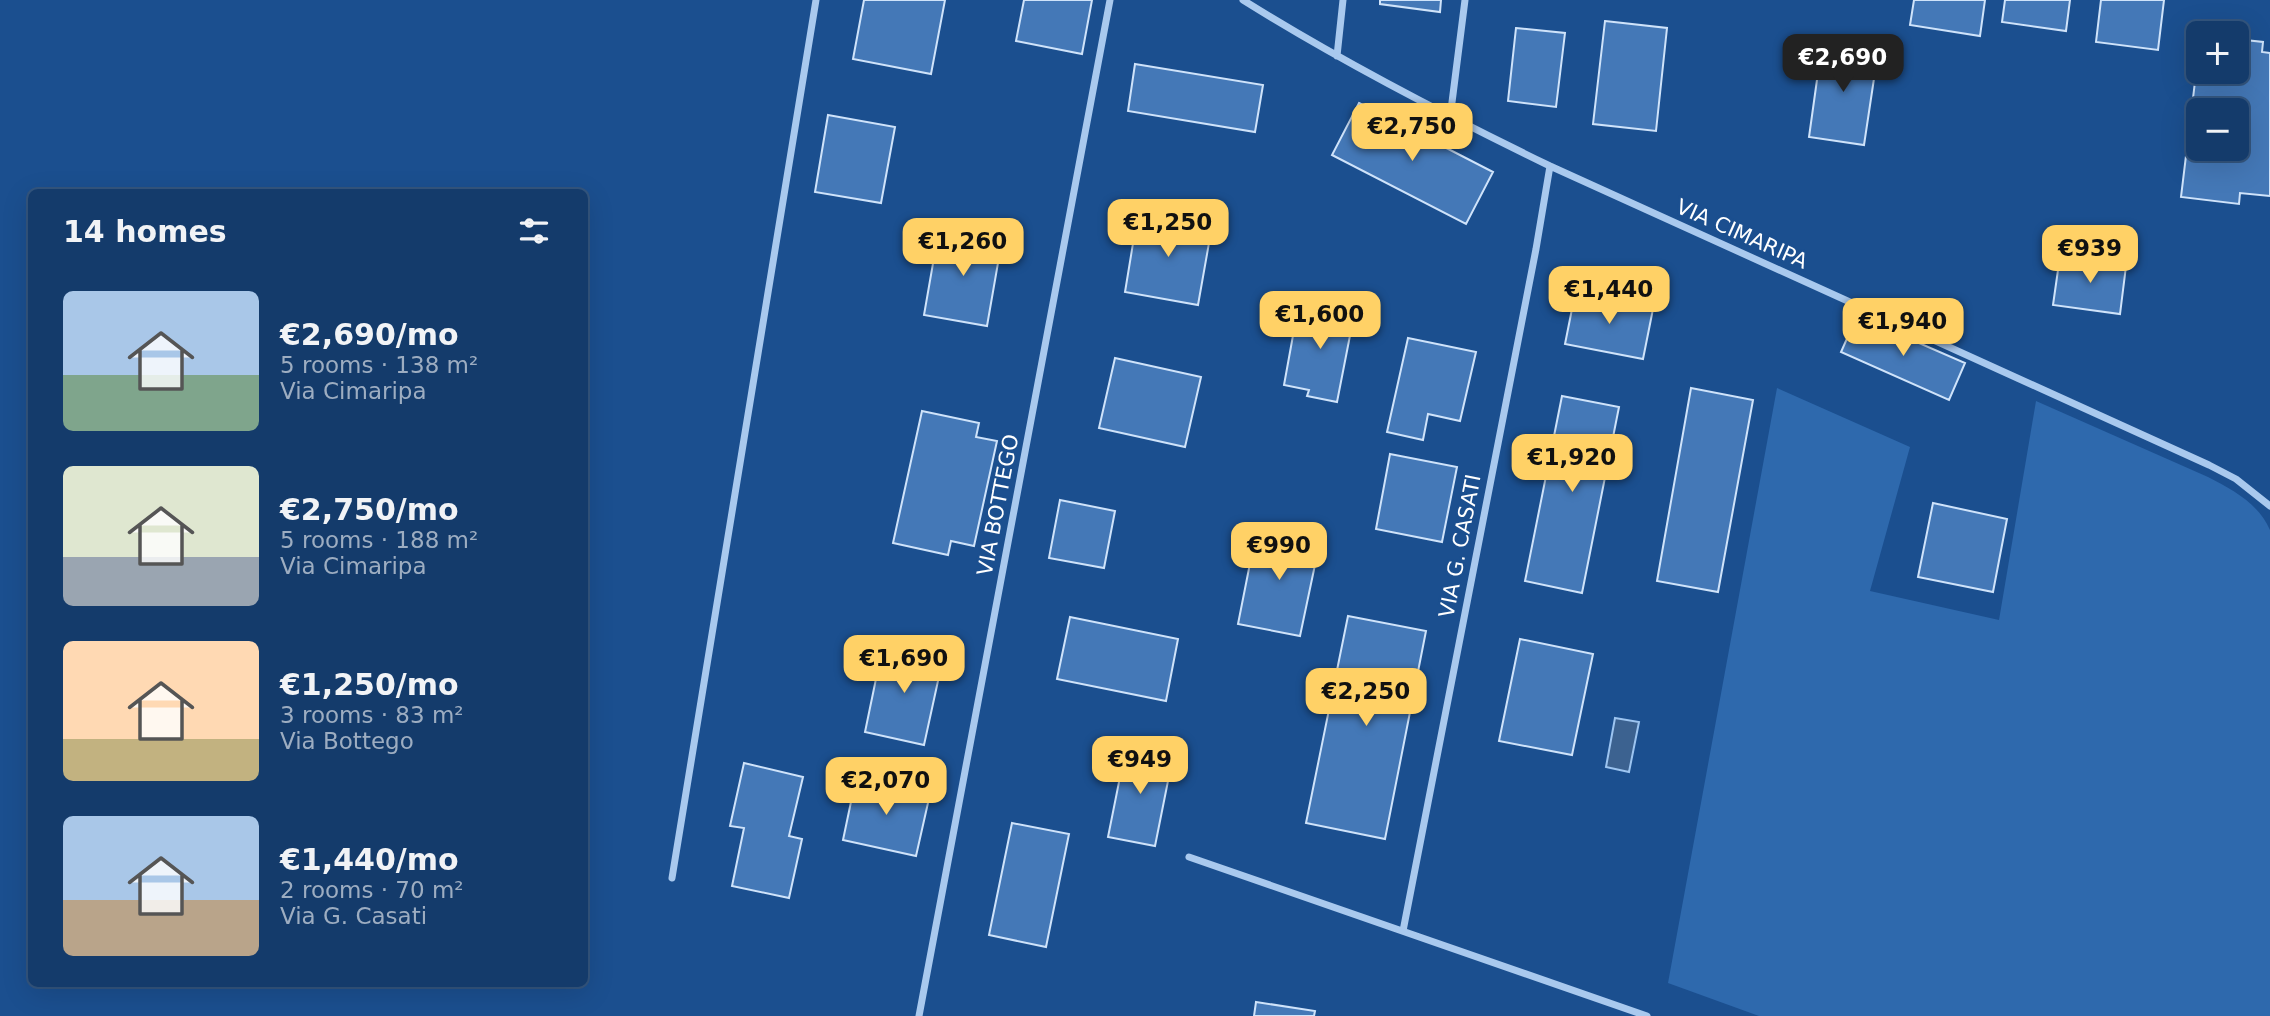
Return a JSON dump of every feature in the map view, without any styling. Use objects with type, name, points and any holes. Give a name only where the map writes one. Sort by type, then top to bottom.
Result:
[{"type":"street","points":[[672,878],[816,0]]},
{"type":"street","name":"VIA BOTTEGO","points":[[919,1016],[1110,0]]},
{"type":"street","name":"VIA CIMARIPA","points":[[1243,0],[1450,118],[2209,465],[2236,479],[2270,506]]},
{"type":"street","points":[[1337,55],[1343,0]]},
{"type":"street","points":[[1450,118],[1465,0]]},
{"type":"street","name":"VIA G. CASATI","points":[[1403,931],[1550,166]]},
{"type":"street","points":[[1189,857],[1647,1016]]},
{"type":"shaded area","points":[[1777,388],[1910,447],[1870,591],[1999,620],[2036,401],[2208,477],[2235,492],[2259,512],[2270,530],[2270,1016],[1759,1016],[1668,983]]},
{"type":"shaded area","points":[[1615,718],[1639,722],[1629,772],[1606,767]]},
{"type":"building","points":[[864,0],[945,0],[931,74],[853,59]]},
{"type":"building","points":[[1024,0],[1092,0],[1082,54],[1016,41]]},
{"type":"building","points":[[1380,0],[1441,0],[1440,12],[1380,4]]},
{"type":"building","points":[[1914,0],[1985,0],[1980,36],[1910,25]]},
{"type":"building","points":[[2005,0],[2070,0],[2066,31],[2002,22]]},
{"type":"building","points":[[2101,0],[2164,0],[2158,50],[2096,42]]},
{"type":"building","points":[[1605,21],[1667,28],[1656,131],[1593,124]]},
{"type":"building","points":[[1516,28],[1565,33],[1556,107],[1508,101]]},
{"type":"building","points":[[2249,40],[2263,42],[2262,52],[2270,53],[2270,196],[2240,193],[2239,204],[2181,197],[2186,156],[2186,161],[2249,161],[2249,98],[2193,98],[2195,84],[2249,84]]},
{"type":"building","points":[[1822,44],[1878,52],[1864,145],[1809,137]]},
{"type":"building","points":[[1135,64],[1263,85],[1255,132],[1128,111]]},
{"type":"building","points":[[1359,103],[1493,172],[1466,224],[1332,155]]},
{"type":"building","points":[[828,115],[895,127],[881,203],[815,192]]},
{"type":"building","points":[[1138,213],[1212,226],[1198,305],[1125,292]]},
{"type":"building","points":[[939,229],[1002,240],[987,326],[924,315]]},
{"type":"building","points":[[2060,256],[2126,266],[2120,314],[2053,305]]},
{"type":"building","points":[[1575,294],[1653,309],[1643,359],[1565,344]]},
{"type":"building","points":[[1322,304],[1355,310],[1337,402],[1307,396],[1309,390],[1284,385],[1298,308],[1320,312]]},
{"type":"building","points":[[1857,316],[1965,363],[1949,400],[1841,352]]},
{"type":"building","points":[[1408,338],[1476,352],[1460,421],[1428,414],[1423,440],[1387,432]]},
{"type":"building","points":[[1115,358],[1201,377],[1185,447],[1099,428]]},
{"type":"building","points":[[1691,388],[1753,400],[1718,592],[1657,581]]},
{"type":"building","points":[[1562,396],[1619,407],[1582,593],[1525,581]]},
{"type":"building","points":[[922,411],[979,423],[976,437],[997,441],[974,546],[951,541],[948,555],[893,543]]},
{"type":"building","points":[[1390,454],[1457,467],[1442,542],[1376,529]]},
{"type":"building","points":[[1060,500],[1115,511],[1104,568],[1049,558]]},
{"type":"building","points":[[1933,503],[2007,519],[1993,592],[1918,577]]},
{"type":"building","points":[[1257,528],[1320,541],[1300,636],[1238,624]]},
{"type":"building","points":[[1348,616],[1426,631],[1385,839],[1306,823]]},
{"type":"building","points":[[1070,617],[1178,639],[1166,701],[1057,679]]},
{"type":"building","points":[[1520,639],[1593,654],[1572,755],[1499,741]]},
{"type":"building","points":[[883,645],[943,658],[924,745],[865,732]]},
{"type":"building","points":[[1126,747],[1173,756],[1155,846],[1108,837]]},
{"type":"building","points":[[744,763],[803,777],[789,836],[802,839],[789,898],[732,886],[744,828],[730,826]]},
{"type":"building","points":[[856,778],[930,794],[916,856],[843,840]]},
{"type":"building","points":[[1012,823],[1069,834],[1046,947],[989,935]]},
{"type":"building","points":[[1256,1002],[1315,1011],[1314,1016],[1254,1016]]}]
